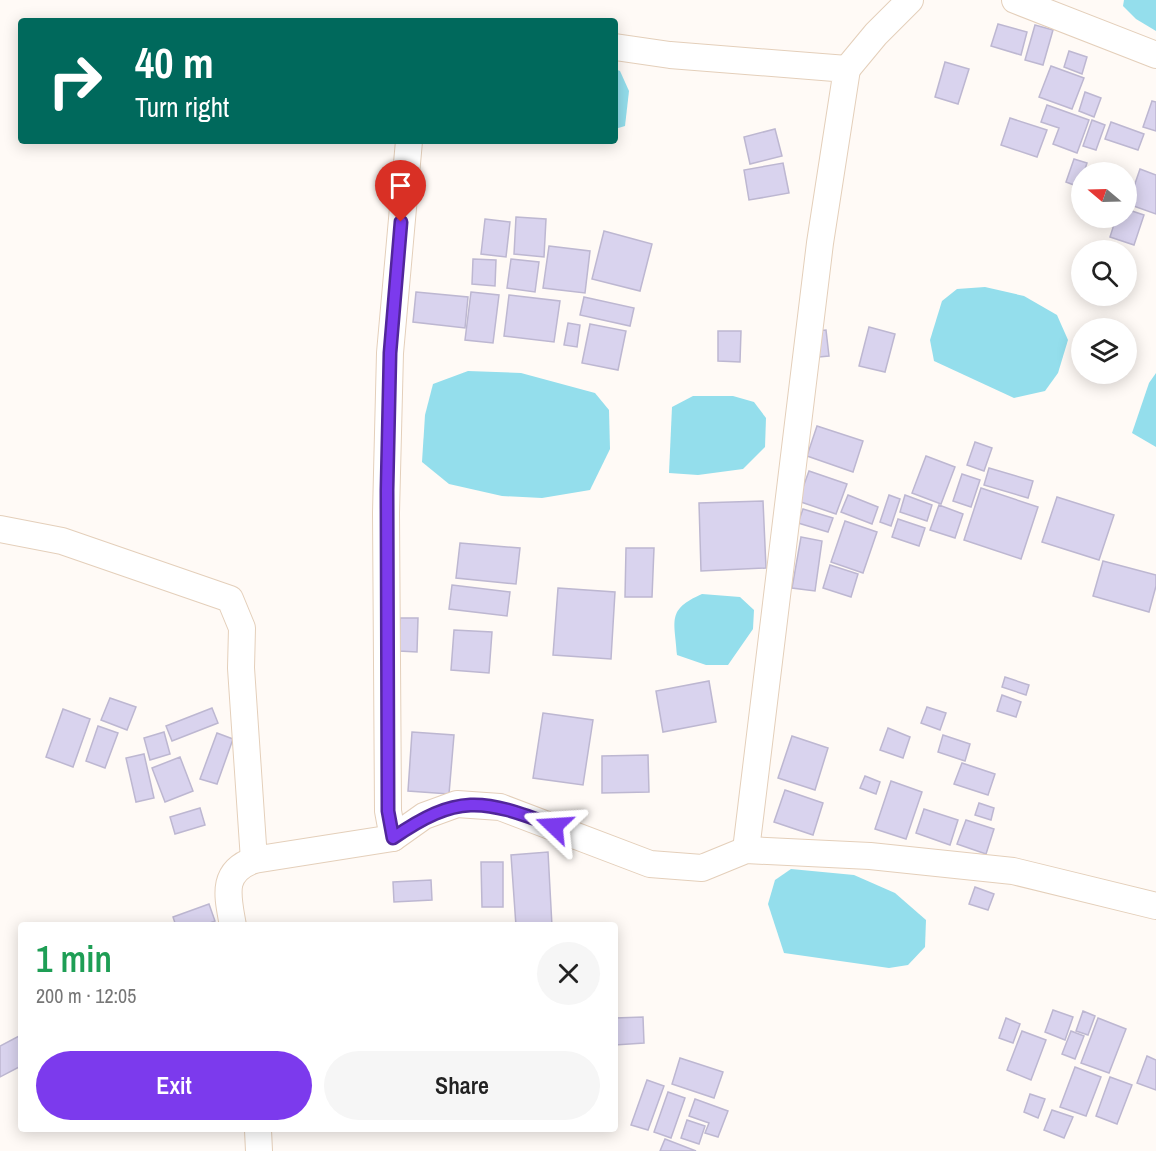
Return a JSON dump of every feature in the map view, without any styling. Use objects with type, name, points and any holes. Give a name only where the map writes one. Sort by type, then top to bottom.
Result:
[{"type":"street","points":[[746,850],[820,243],[847,69],[876,34],[910,0]]},
{"type":"street","points":[[1015,0],[1156,55]]},
{"type":"street","points":[[618,48],[670,55],[847,69]]},
{"type":"street","points":[[393,838],[388,811],[387,490],[390,353],[409,144]]},
{"type":"street","points":[[0,529],[62,541],[230,599],[242,628],[241,668],[254,860]]},
{"type":"street","points":[[232,922],[228,892],[230,881],[242,864],[254,860],[393,838],[424,816],[457,804],[500,807],[650,864],[702,868],[746,850],[870,856],[1013,871],[1156,906]]},
{"type":"street","points":[[258,1132],[259,1151]]},
{"type":"water","points":[[1124,0],[1156,0],[1156,31],[1136,19],[1123,6]]},
{"type":"water","points":[[618,70],[629,91],[625,126],[618,128]]},
{"type":"water","points":[[985,287],[1024,296],[1057,315],[1068,340],[1058,373],[1045,391],[1014,398],[934,361],[930,340],[942,301],[957,289]]},
{"type":"water","points":[[468,371],[521,373],[595,393],[609,410],[610,449],[590,490],[542,498],[502,496],[449,484],[422,462],[425,415],[433,384]]},
{"type":"water","points":[[1156,373],[1156,447],[1132,433],[1149,383]]},
{"type":"water","points":[[693,396],[733,396],[754,402],[766,418],[765,447],[743,469],[698,475],[669,473],[672,407]]},
{"type":"water","points":[[702,594],[740,597],[754,610],[753,629],[728,665],[706,665],[677,655],[675,617],[683,605]]},
{"type":"water","points":[[791,869],[854,875],[895,893],[926,920],[925,947],[908,965],[889,968],[784,953],[768,904],[775,880]]},
{"type":"building","points":[[998,24],[1027,32],[1021,55],[991,46]]},
{"type":"building","points":[[1035,25],[1053,30],[1043,65],[1025,60]]},
{"type":"building","points":[[1069,51],[1087,57],[1082,74],[1064,67]]},
{"type":"building","points":[[945,62],[969,69],[958,104],[935,97]]},
{"type":"building","points":[[1051,66],[1084,78],[1072,109],[1039,97]]},
{"type":"building","points":[[1085,92],[1101,98],[1094,117],[1079,111]]},
{"type":"building","points":[[1152,101],[1156,102],[1156,131],[1143,127]]},
{"type":"building","points":[[1047,105],[1089,120],[1077,153],[1053,144],[1059,128],[1041,122]]},
{"type":"building","points":[[1010,118],[1047,130],[1037,157],[1001,145]]},
{"type":"building","points":[[1092,120],[1105,125],[1096,150],[1083,146]]},
{"type":"building","points":[[1111,122],[1144,134],[1138,150],[1105,139]]},
{"type":"building","points":[[775,129],[782,156],[750,164],[744,137]]},
{"type":"building","points":[[783,163],[789,193],[749,200],[744,170]]},
{"type":"building","points":[[1071,168],[1071,184],[1066,182]]},
{"type":"building","points":[[1140,169],[1156,175],[1156,214],[1137,207],[1137,178]]},
{"type":"building","points":[[1137,213],[1144,215],[1136,240],[1119,240],[1110,237],[1113,228],[1137,228]]},
{"type":"building","points":[[516,217],[546,219],[544,257],[514,254]]},
{"type":"building","points":[[485,219],[510,222],[506,257],[481,254]]},
{"type":"building","points":[[604,231],[652,244],[640,291],[592,279]]},
{"type":"building","points":[[549,246],[590,251],[585,293],[543,288]]},
{"type":"building","points":[[473,259],[496,260],[495,286],[472,284]]},
{"type":"building","points":[[511,259],[539,262],[535,292],[507,288]]},
{"type":"building","points":[[416,292],[468,297],[465,328],[413,322]]},
{"type":"building","points":[[471,292],[499,295],[493,343],[465,340]]},
{"type":"building","points":[[509,295],[560,301],[554,342],[504,336]]},
{"type":"building","points":[[584,297],[634,308],[630,326],[580,315]]},
{"type":"building","points":[[568,323],[580,325],[577,347],[564,345]]},
{"type":"building","points":[[590,324],[626,331],[618,370],[582,363]]},
{"type":"building","points":[[869,327],[895,334],[885,372],[859,366]]},
{"type":"building","points":[[826,330],[829,356],[819,357],[816,331]]},
{"type":"building","points":[[718,331],[741,331],[740,362],[718,361]]},
{"type":"building","points":[[817,426],[863,441],[853,472],[807,456]]},
{"type":"building","points":[[975,442],[992,448],[984,471],[967,465]]},
{"type":"building","points":[[926,456],[955,467],[941,504],[912,493]]},
{"type":"building","points":[[989,468],[1033,481],[1028,498],[984,485]]},
{"type":"building","points":[[809,471],[847,484],[836,514],[798,501]]},
{"type":"building","points":[[962,474],[980,480],[971,507],[953,501]]},
{"type":"building","points":[[981,488],[1038,507],[1021,559],[964,540]]},
{"type":"building","points":[[848,495],[878,507],[872,524],[841,512]]},
{"type":"building","points":[[889,495],[900,499],[891,526],[880,522]]},
{"type":"building","points":[[905,495],[932,505],[927,521],[900,512]]},
{"type":"building","points":[[1057,497],[1114,515],[1099,560],[1042,542]]},
{"type":"building","points":[[763,501],[766,568],[701,571],[699,503]]},
{"type":"building","points":[[939,505],[963,514],[955,538],[930,530]]},
{"type":"building","points":[[803,509],[833,518],[828,532],[798,523]]},
{"type":"building","points":[[898,519],[925,528],[919,546],[892,537]]},
{"type":"building","points":[[845,521],[877,532],[863,573],[831,562]]},
{"type":"building","points":[[801,537],[822,541],[815,591],[792,588]]},
{"type":"building","points":[[460,543],[520,548],[516,584],[456,578]]},
{"type":"building","points":[[626,548],[654,548],[652,597],[625,597]]},
{"type":"building","points":[[1103,561],[1156,575],[1156,586],[1149,612],[1093,596]]},
{"type":"building","points":[[830,565],[858,574],[851,597],[823,588]]},
{"type":"building","points":[[452,585],[510,592],[507,616],[449,609]]},
{"type":"building","points":[[558,588],[615,592],[611,659],[553,655]]},
{"type":"building","points":[[400,618],[418,618],[417,652],[399,651]]},
{"type":"building","points":[[454,630],[492,632],[489,673],[451,670]]},
{"type":"building","points":[[1005,677],[1029,685],[1026,695],[1002,687]]},
{"type":"building","points":[[709,681],[716,722],[663,732],[656,691]]},
{"type":"building","points":[[1002,695],[1021,702],[1016,717],[997,711]]},
{"type":"building","points":[[110,698],[136,707],[127,730],[101,720]]},
{"type":"building","points":[[927,707],[946,713],[940,730],[921,723]]},
{"type":"building","points":[[212,708],[218,723],[172,741],[166,726]]},
{"type":"building","points":[[63,709],[90,719],[73,767],[46,757]]},
{"type":"building","points":[[543,713],[593,720],[583,785],[533,778]]},
{"type":"building","points":[[98,726],[118,733],[105,768],[86,761]]},
{"type":"building","points":[[888,728],[910,737],[903,758],[880,750]]},
{"type":"building","points":[[164,732],[170,754],[150,760],[144,738]]},
{"type":"building","points":[[412,732],[454,735],[449,794],[408,791]]},
{"type":"building","points":[[217,733],[233,739],[217,784],[200,779]]},
{"type":"building","points":[[943,735],[970,744],[965,761],[938,752]]},
{"type":"building","points":[[792,736],[828,748],[815,790],[778,778]]},
{"type":"building","points":[[144,754],[154,798],[136,802],[126,758]]},
{"type":"building","points":[[648,755],[649,792],[602,793],[602,756]]},
{"type":"building","points":[[180,757],[193,791],[165,802],[152,768]]},
{"type":"building","points":[[962,763],[995,774],[988,795],[954,784]]},
{"type":"building","points":[[865,776],[880,782],[876,794],[860,788]]},
{"type":"building","points":[[891,781],[922,792],[906,839],[875,829]]},
{"type":"building","points":[[785,790],[823,803],[813,835],[774,822]]},
{"type":"building","points":[[979,803],[994,808],[991,820],[975,815]]},
{"type":"building","points":[[200,808],[205,825],[175,834],[170,817]]},
{"type":"building","points":[[924,809],[958,820],[950,845],[916,833]]},
{"type":"building","points":[[966,820],[994,829],[986,854],[957,844]]},
{"type":"building","points":[[548,852],[552,922],[516,922],[511,855]]},
{"type":"building","points":[[481,862],[503,862],[503,907],[482,907]]},
{"type":"building","points":[[431,880],[432,900],[394,902],[393,882]]},
{"type":"building","points":[[975,887],[994,894],[988,910],[969,904]]},
{"type":"building","points":[[209,904],[215,921],[175,922],[173,917]]},
{"type":"building","points":[[1053,1010],[1073,1017],[1065,1040],[1045,1032]]},
{"type":"building","points":[[1083,1011],[1095,1016],[1088,1035],[1076,1031]]},
{"type":"building","points":[[643,1017],[644,1043],[618,1045],[618,1018]]},
{"type":"building","points":[[1006,1018],[1020,1024],[1013,1043],[999,1038]]},
{"type":"building","points":[[1098,1018],[1126,1029],[1109,1073],[1081,1063]]},
{"type":"building","points":[[1022,1031],[1046,1040],[1031,1080],[1007,1070]]},
{"type":"building","points":[[1071,1031],[1084,1036],[1075,1059],[1062,1054]]},
{"type":"building","points":[[18,1037],[18,1068],[0,1077],[0,1046]]},
{"type":"building","points":[[1147,1056],[1156,1060],[1156,1090],[1137,1083]]},
{"type":"building","points":[[680,1058],[723,1072],[714,1098],[672,1084]]},
{"type":"building","points":[[1075,1067],[1101,1077],[1086,1116],[1060,1107]]},
{"type":"building","points":[[1110,1077],[1132,1085],[1117,1124],[1096,1116]]},
{"type":"building","points":[[647,1080],[664,1086],[648,1130],[631,1125]]},
{"type":"building","points":[[668,1092],[685,1098],[671,1138],[654,1132]]},
{"type":"building","points":[[1030,1094],[1045,1099],[1038,1118],[1024,1112]]},
{"type":"building","points":[[695,1099],[728,1111],[718,1137],[705,1133],[709,1123],[689,1116]]},
{"type":"building","points":[[1052,1110],[1073,1117],[1064,1138],[1044,1130]]},
{"type":"building","points":[[687,1120],[705,1126],[699,1144],[681,1138]]},
{"type":"building","points":[[665,1139],[696,1151],[660,1151]]},
{"type":"route","points":[[401,222],[390,353],[386,513],[388,811],[393,838],[424,816],[457,804],[500,807],[554,826]]}]
